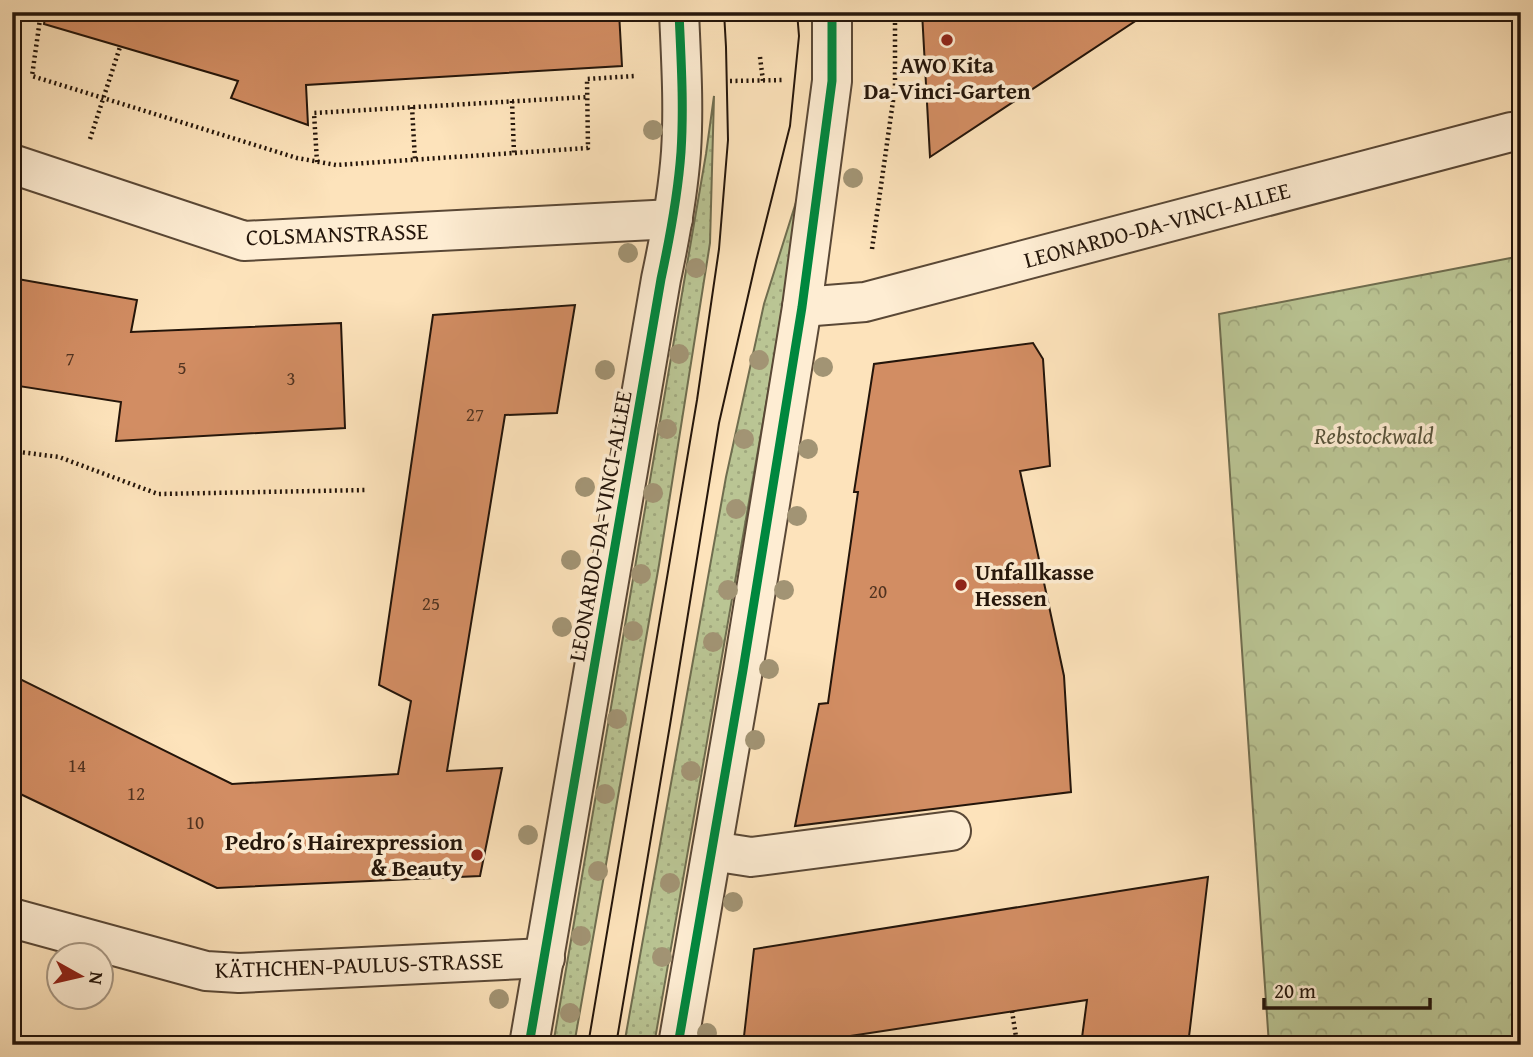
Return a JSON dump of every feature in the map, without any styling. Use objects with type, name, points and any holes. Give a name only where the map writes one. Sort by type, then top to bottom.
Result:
[{"type":"street","name":"LEONARDO-DA-VINCI-ALLEE","points":[[530,1045],[673,219],[681,152],[679,12]]},
{"type":"street","points":[[678,1045],[802,307],[832,81],[832,12]]},
{"type":"street","name":"LEONARDO-DA-VINCI-ALLEE","points":[[802,307],[865,302],[1511,132]]},
{"type":"street","name":"COLSMANSTRASSE","points":[[12,164],[244,241],[673,219]]},
{"type":"street","points":[[712,850],[751,857],[951,831]]},
{"type":"street","name":"KÄTHCHEN-PAULUS-STRASSE","points":[[12,919],[206,971],[239,973],[545,958]]},
{"type":"path","points":[[41,12],[32,76],[297,158],[336,165],[588,148],[587,79],[639,76]]},
{"type":"path","points":[[865,302],[895,87],[895,12]]},
{"type":"path","points":[[88,144],[120,47]]},
{"type":"path","points":[[760,57],[763,80]]},
{"type":"path","points":[[727,82],[796,79]]},
{"type":"path","points":[[317,162],[314,113],[587,97]]},
{"type":"path","points":[[512,101],[514,153]]},
{"type":"path","points":[[412,107],[415,160]]},
{"type":"path","points":[[12,451],[59,457],[158,494],[366,490]]},
{"type":"path","points":[[1003,1045],[1017,1044],[1012,1011]]},
{"type":"green space","points":[[714,96],[710,243],[659,565],[574,1045],[553,1045],[706,154]]},
{"type":"green space","points":[[803,180],[654,1045],[624,1045],[726,477],[764,304]]},
{"type":"green space","name":"Rebstockwald","points":[[1521,256],[1521,1045],[1269,1045],[1219,314]]},
{"type":"building","points":[[46,12],[619,12],[622,66],[306,85],[308,125],[231,98],[238,81],[44,24]]},
{"type":"building","points":[[922,12],[1149,12],[930,157]]},
{"type":"building","points":[[12,278],[137,300],[131,332],[341,323],[345,428],[116,441],[121,402],[12,385]]},
{"type":"building","points":[[575,305],[557,413],[505,415],[447,771],[502,768],[480,876],[217,888],[12,790],[12,675],[232,784],[398,774],[411,701],[379,685],[433,315]]},
{"type":"building","points":[[1033,343],[1043,359],[1050,466],[1020,471],[1064,676],[1071,792],[795,826],[819,704],[828,703],[858,492],[854,492],[874,364]]},
{"type":"building","points":[[1208,877],[1188,1045],[1081,1045],[1087,1000],[791,1045],[743,1045],[754,949]]},
{"type":"tram line","points":[[588,1045],[697,400],[719,249],[728,140],[724,12]]},
{"type":"tram line","points":[[616,1045],[719,423],[790,126],[799,36],[797,12]]},
{"type":"cycle path","points":[[529,1045],[676,200],[682,117],[679,12]]},
{"type":"cycle path","points":[[678,1045],[802,307],[832,81],[832,12]]},
{"type":"place","name":"AWO Kita Da-Vinci-Garten","points":[[947,40]]},
{"type":"place","name":"Unfallkasse Hessen","points":[[961,585]]},
{"type":"place","name":"Pedro´s Hairexpression & Beauty","points":[[477,855]]}]
